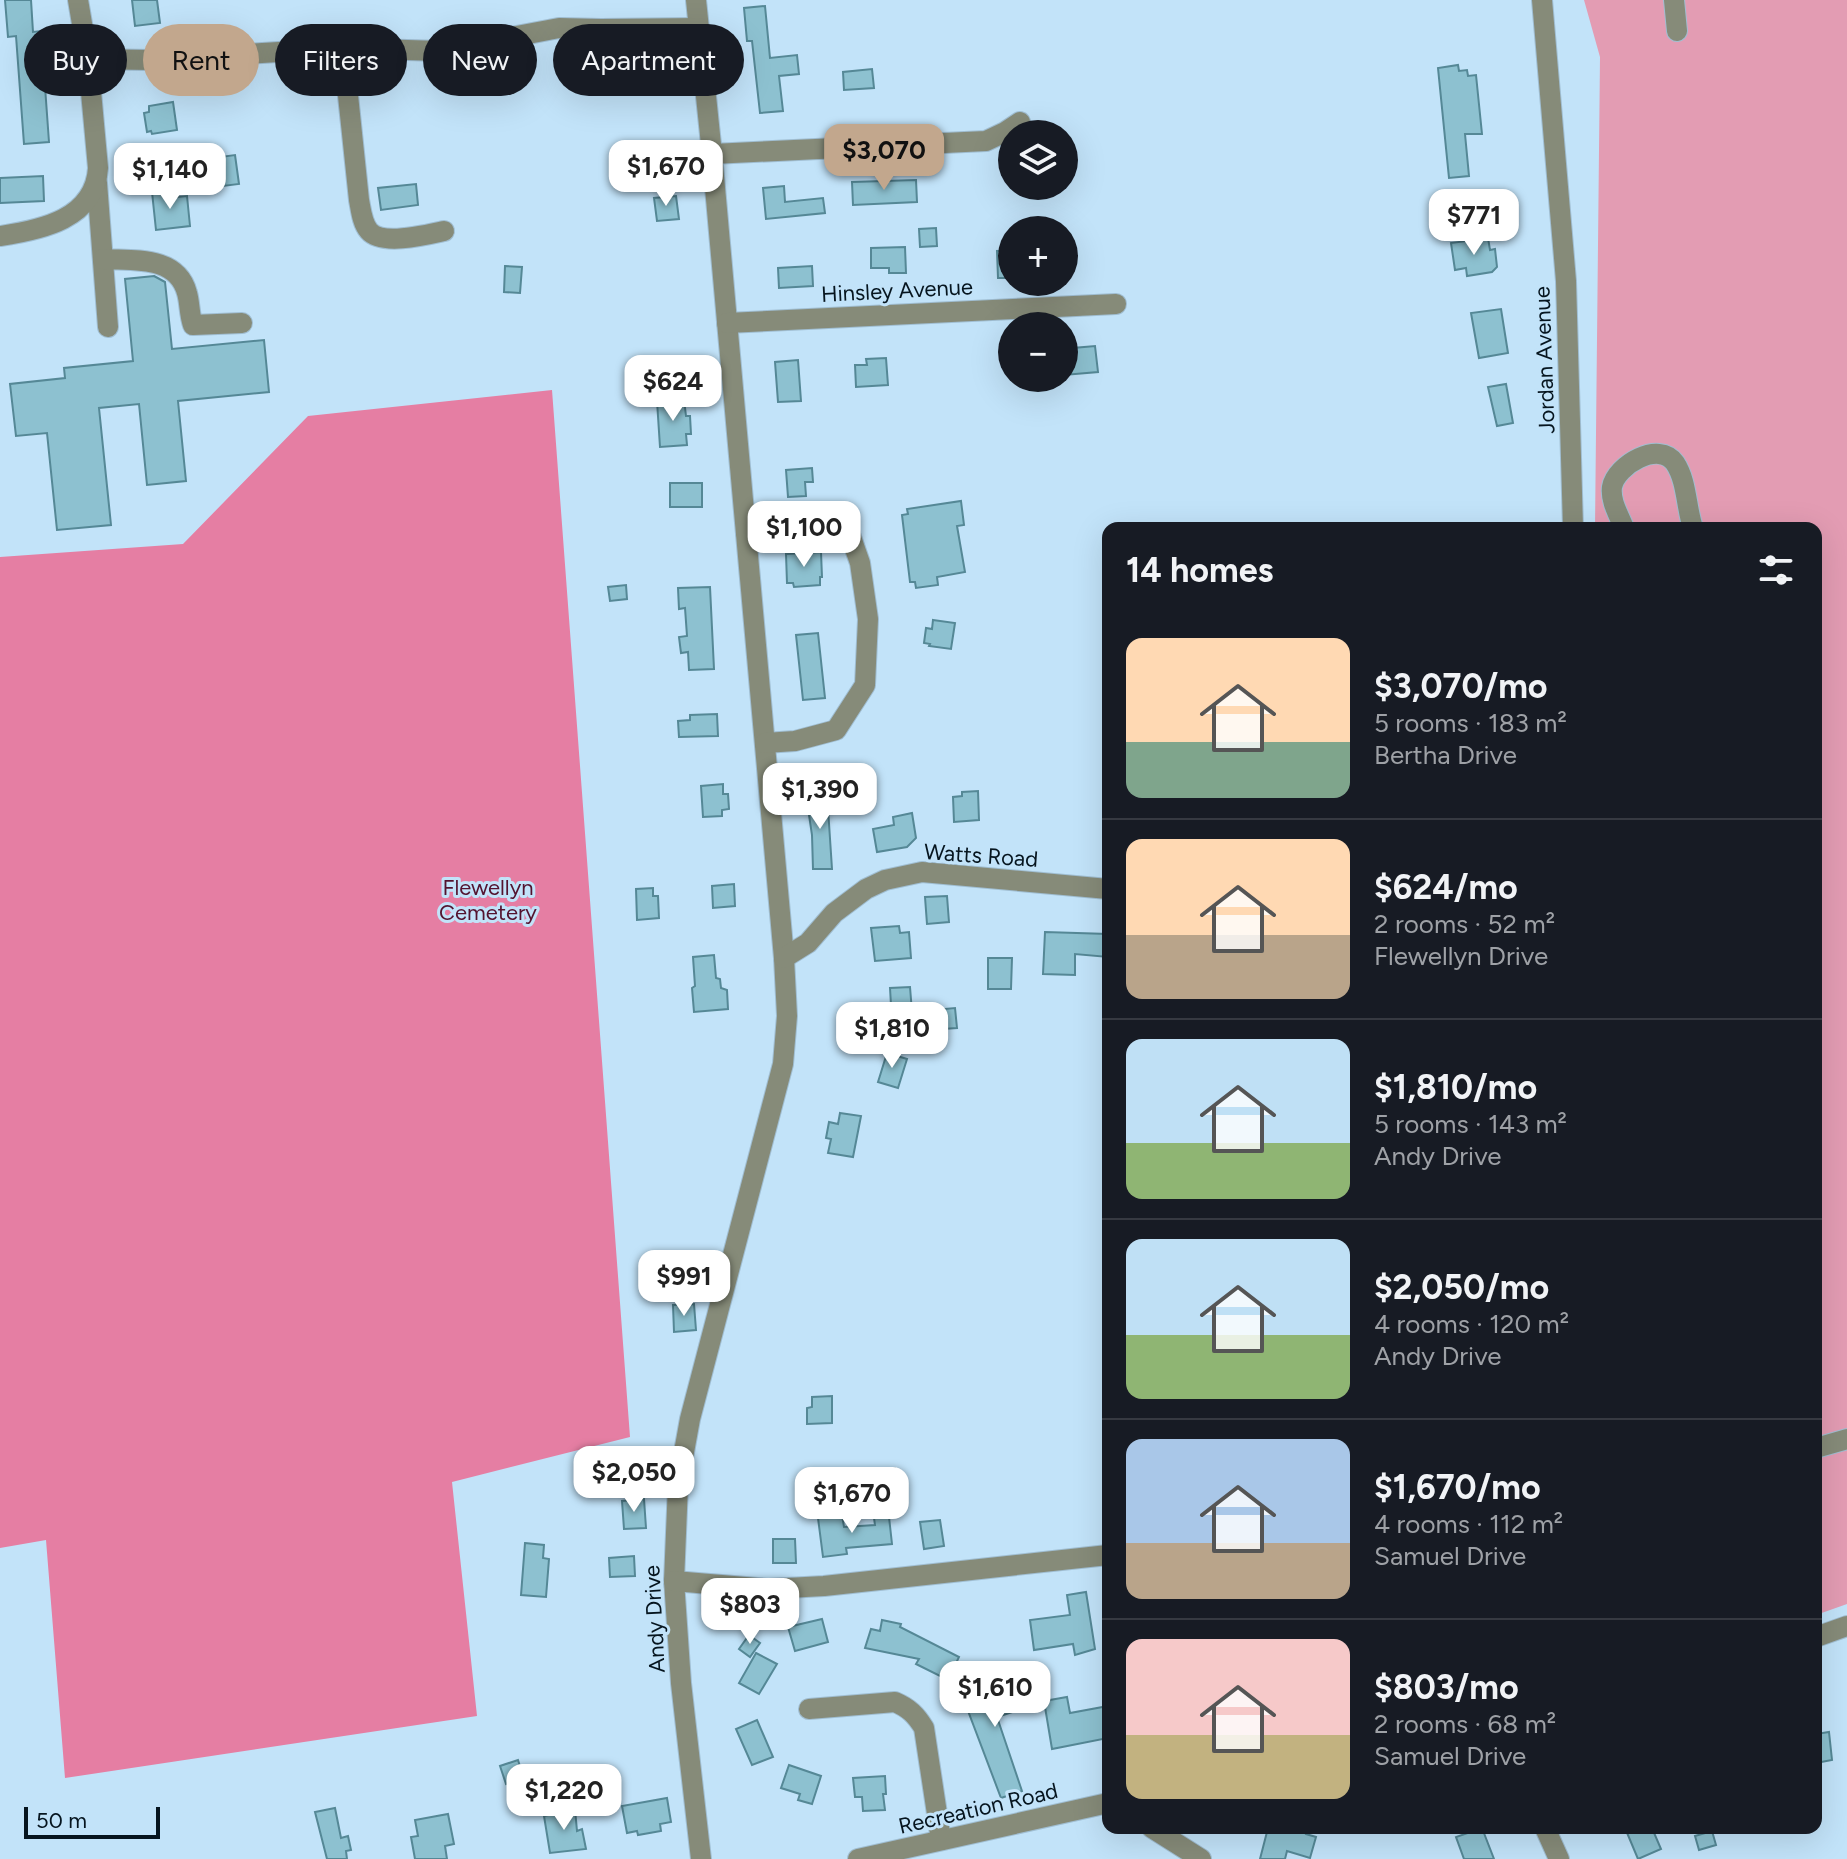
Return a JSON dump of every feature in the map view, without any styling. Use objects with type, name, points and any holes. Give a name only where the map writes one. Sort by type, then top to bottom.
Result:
[{"type":"street","points":[[78,0],[82,24]]},
{"type":"street","name":"Andy Drive","points":[[696,0],[699,24]]},
{"type":"street","name":"Jordan Avenue","points":[[1542,0],[1566,281],[1573,522]]},
{"type":"street","points":[[1674,0],[1677,31]]},
{"type":"street","points":[[407,49],[439,51],[553,29]]},
{"type":"street","points":[[127,60],[275,52]]},
{"type":"street","points":[[91,96],[108,327]]},
{"type":"street","points":[[348,96],[359,200],[364,224],[370,233],[380,238],[444,231]]},
{"type":"street","name":"Andy Drive","points":[[701,1859],[681,1683],[674,1581],[678,1485],[690,1419],[783,1064],[787,1016],[706,96]]},
{"type":"street","points":[[712,154],[986,141],[998,135]]},
{"type":"street","points":[[0,236],[50,225],[69,215],[83,204],[97,183]]},
{"type":"street","points":[[103,259],[156,262],[170,267],[187,291],[193,325],[242,323]]},
{"type":"street","name":"Hinsley Avenue","points":[[727,323],[1116,304]]},
{"type":"street","points":[[1622,522],[1613,500],[1614,482],[1637,460],[1657,453],[1667,455],[1677,466],[1692,522]]},
{"type":"street","points":[[746,533],[846,523],[860,563],[868,619],[865,685],[836,730],[795,741],[765,743]]},
{"type":"street","name":"Watts Road","points":[[784,958],[808,943],[834,913],[866,889],[910,874],[958,874],[1102,888]]},
{"type":"street","points":[[1822,1446],[1847,1439]]},
{"type":"street","points":[[674,1581],[768,1589],[824,1586],[1102,1556]]},
{"type":"street","points":[[1822,1635],[1847,1626]]},
{"type":"street","points":[[809,1709],[895,1702],[915,1714],[924,1728],[941,1840]]},
{"type":"street","name":"Recreation Road","points":[[858,1859],[882,1857],[941,1840],[1102,1804]]},
{"type":"street","points":[[1161,1834],[1201,1859]]},
{"type":"street","points":[[1548,1834],[1559,1859]]},
{"type":"shaded area","points":[[1584,0],[1847,0],[1847,1604],[1822,1613],[1822,522],[1595,522],[1600,57]]},
{"type":"green space","name":"Flewellyn Cemetery","points":[[552,390],[630,1437],[452,1482],[477,1716],[65,1778],[46,1540],[0,1548],[0,557],[183,544],[308,416]]},
{"type":"building","points":[[5,0],[31,0],[32,24],[24,24],[24,96],[46,96],[49,142],[24,144],[16,36],[8,37]]},
{"type":"building","points":[[132,0],[157,0],[160,23],[135,26]]},
{"type":"building","points":[[765,6],[770,58],[797,55],[799,74],[779,76],[783,111],[760,113],[752,41],[747,41],[744,8]]},
{"type":"building","points":[[1458,65],[1459,71],[1467,70],[1468,76],[1476,75],[1482,134],[1465,134],[1469,176],[1449,178],[1438,68]]},
{"type":"building","points":[[872,69],[874,88],[844,90],[843,72]]},
{"type":"building","points":[[173,102],[177,130],[147,132],[144,113],[149,112],[149,106]]},
{"type":"building","points":[[235,155],[239,184],[223,186],[220,157]]},
{"type":"building","points":[[43,176],[44,201],[0,203],[0,178]]},
{"type":"building","points":[[916,180],[917,202],[853,205],[852,182]]},
{"type":"building","points":[[416,184],[418,205],[381,210],[378,188]]},
{"type":"building","points":[[784,186],[785,202],[823,198],[825,213],[766,219],[763,188]]},
{"type":"building","points":[[168,191],[169,198],[187,196],[190,226],[156,230],[152,192]]},
{"type":"building","points":[[676,196],[679,219],[657,221],[654,198]]},
{"type":"building","points":[[936,228],[937,246],[920,247],[919,229]]},
{"type":"building","points":[[1488,238],[1490,250],[1495,249],[1497,267],[1492,272],[1467,276],[1466,268],[1455,270],[1451,243]]},
{"type":"building","points":[[905,247],[906,273],[889,273],[889,268],[871,268],[871,248]]},
{"type":"building","points":[[505,266],[522,267],[520,293],[504,292]]},
{"type":"building","points":[[812,266],[813,286],[779,288],[778,268]]},
{"type":"building","points":[[154,276],[165,282],[172,349],[264,340],[269,392],[178,401],[186,481],[147,485],[139,404],[99,408],[111,525],[57,530],[47,433],[16,436],[10,384],[65,378],[64,368],[133,361],[125,279]]},
{"type":"building","points":[[1501,309],[1508,353],[1479,358],[1471,313]]},
{"type":"building","points":[[1095,346],[1098,372],[1078,374],[1078,348]]},
{"type":"building","points":[[886,358],[888,385],[856,387],[855,365],[867,365],[866,359]]},
{"type":"building","points":[[798,360],[801,401],[778,402],[775,362]]},
{"type":"building","points":[[1506,384],[1513,423],[1497,426],[1488,387]]},
{"type":"building","points":[[684,399],[686,416],[690,416],[691,434],[686,434],[687,445],[660,447],[657,401]]},
{"type":"building","points":[[812,468],[813,482],[805,482],[806,496],[788,497],[786,470]]},
{"type":"building","points":[[670,483],[702,483],[702,507],[670,507]]},
{"type":"building","points":[[961,501],[964,525],[957,526],[965,572],[937,577],[938,585],[916,588],[915,582],[910,582],[902,515],[908,514],[907,509]]},
{"type":"building","points":[[821,552],[820,585],[794,587],[793,583],[787,583],[786,554]]},
{"type":"building","points":[[626,585],[627,599],[610,601],[608,587]]},
{"type":"building","points":[[710,587],[714,669],[689,670],[688,652],[681,653],[679,637],[687,636],[685,608],[679,609],[678,588]]},
{"type":"building","points":[[933,620],[955,623],[951,649],[924,643],[926,628],[932,629]]},
{"type":"building","points":[[818,633],[825,698],[803,700],[796,635]]},
{"type":"building","points":[[717,714],[718,736],[679,737],[678,721],[690,720],[690,715]]},
{"type":"building","points":[[723,784],[723,794],[728,794],[729,809],[722,810],[722,816],[703,817],[701,786]]},
{"type":"building","points":[[978,791],[979,820],[954,822],[953,797],[962,796],[962,792]]},
{"type":"building","points":[[827,793],[832,869],[813,869],[806,795]]},
{"type":"building","points":[[912,813],[916,838],[907,847],[877,852],[873,829],[894,825],[893,817]]},
{"type":"building","points":[[734,884],[735,906],[713,908],[712,886]]},
{"type":"building","points":[[653,888],[653,896],[658,896],[659,918],[637,920],[636,889]]},
{"type":"building","points":[[947,896],[949,922],[927,924],[925,897]]},
{"type":"building","points":[[899,926],[900,933],[909,932],[911,958],[875,961],[871,928]]},
{"type":"building","points":[[1045,932],[1102,934],[1102,956],[1075,954],[1075,975],[1043,974]]},
{"type":"building","points":[[714,955],[716,978],[720,979],[721,988],[727,990],[728,1009],[694,1012],[693,957]]},
{"type":"building","points":[[988,958],[1012,958],[1011,989],[988,989]]},
{"type":"building","points":[[910,987],[912,1012],[955,1008],[957,1028],[893,1030],[892,1020],[888,1020],[890,988]]},
{"type":"building","points":[[887,1053],[907,1059],[898,1088],[878,1082]]},
{"type":"building","points":[[840,1113],[861,1116],[853,1157],[828,1153],[831,1139],[826,1138],[829,1122],[838,1124]]},
{"type":"building","points":[[694,1304],[696,1330],[674,1332],[673,1305]]},
{"type":"building","points":[[832,1396],[832,1423],[807,1424],[807,1408],[812,1407],[812,1397]]},
{"type":"building","points":[[895,1468],[897,1491],[878,1493],[876,1469]]},
{"type":"building","points":[[644,1499],[646,1528],[624,1529],[622,1501]]},
{"type":"building","points":[[842,1515],[844,1527],[875,1525],[874,1518],[889,1517],[892,1544],[846,1548],[847,1554],[823,1557],[818,1518]]},
{"type":"building","points":[[940,1520],[944,1546],[924,1549],[920,1522]]},
{"type":"building","points":[[773,1539],[795,1539],[796,1563],[773,1563]]},
{"type":"building","points":[[525,1543],[544,1545],[543,1558],[549,1559],[546,1597],[521,1595]]},
{"type":"building","points":[[634,1556],[635,1576],[610,1577],[609,1558]]},
{"type":"building","points":[[1086,1592],[1095,1649],[1075,1655],[1073,1644],[1034,1650],[1030,1620],[1070,1615],[1067,1595]]},
{"type":"building","points":[[822,1619],[828,1642],[795,1651],[788,1627]]},
{"type":"building","points":[[882,1620],[901,1624],[900,1627],[959,1657],[948,1680],[916,1664],[919,1659],[865,1648],[871,1629],[880,1631]]},
{"type":"building","points":[[749,1635],[760,1643],[750,1657],[739,1649]]},
{"type":"building","points":[[756,1653],[777,1664],[759,1694],[739,1683]]},
{"type":"building","points":[[980,1679],[984,1692],[1020,1684],[1028,1707],[997,1717],[1022,1791],[1001,1798],[959,1687]]},
{"type":"building","points":[[1067,1697],[1070,1713],[1102,1707],[1102,1739],[1052,1749],[1044,1701]]},
{"type":"building","points":[[757,1720],[773,1757],[752,1765],[736,1729]]},
{"type":"building","points":[[1829,1732],[1832,1760],[1822,1762],[1822,1733]]},
{"type":"building","points":[[518,1760],[524,1779],[506,1784],[500,1766]]},
{"type":"building","points":[[789,1765],[821,1776],[812,1804],[798,1800],[800,1794],[781,1788]]},
{"type":"building","points":[[885,1776],[885,1810],[863,1811],[862,1797],[855,1797],[853,1778]]},
{"type":"building","points":[[667,1798],[671,1822],[660,1824],[661,1831],[638,1835],[637,1831],[627,1833],[622,1806]]},
{"type":"building","points":[[335,1808],[341,1838],[348,1836],[351,1850],[346,1851],[347,1859],[327,1859],[315,1812]]},
{"type":"building","points":[[575,1809],[577,1831],[582,1829],[586,1849],[550,1853],[544,1816]]},
{"type":"building","points":[[448,1814],[454,1844],[445,1846],[447,1859],[415,1859],[411,1837],[418,1836],[415,1820]]},
{"type":"building","points":[[1266,1834],[1316,1837],[1310,1858],[1287,1851],[1285,1859],[1260,1859]]},
{"type":"building","points":[[1484,1834],[1494,1859],[1464,1859],[1456,1837]]},
{"type":"building","points":[[1628,1834],[1655,1834],[1661,1849],[1638,1859]]},
{"type":"building","points":[[1713,1834],[1716,1845],[1699,1850],[1695,1836]]}]
